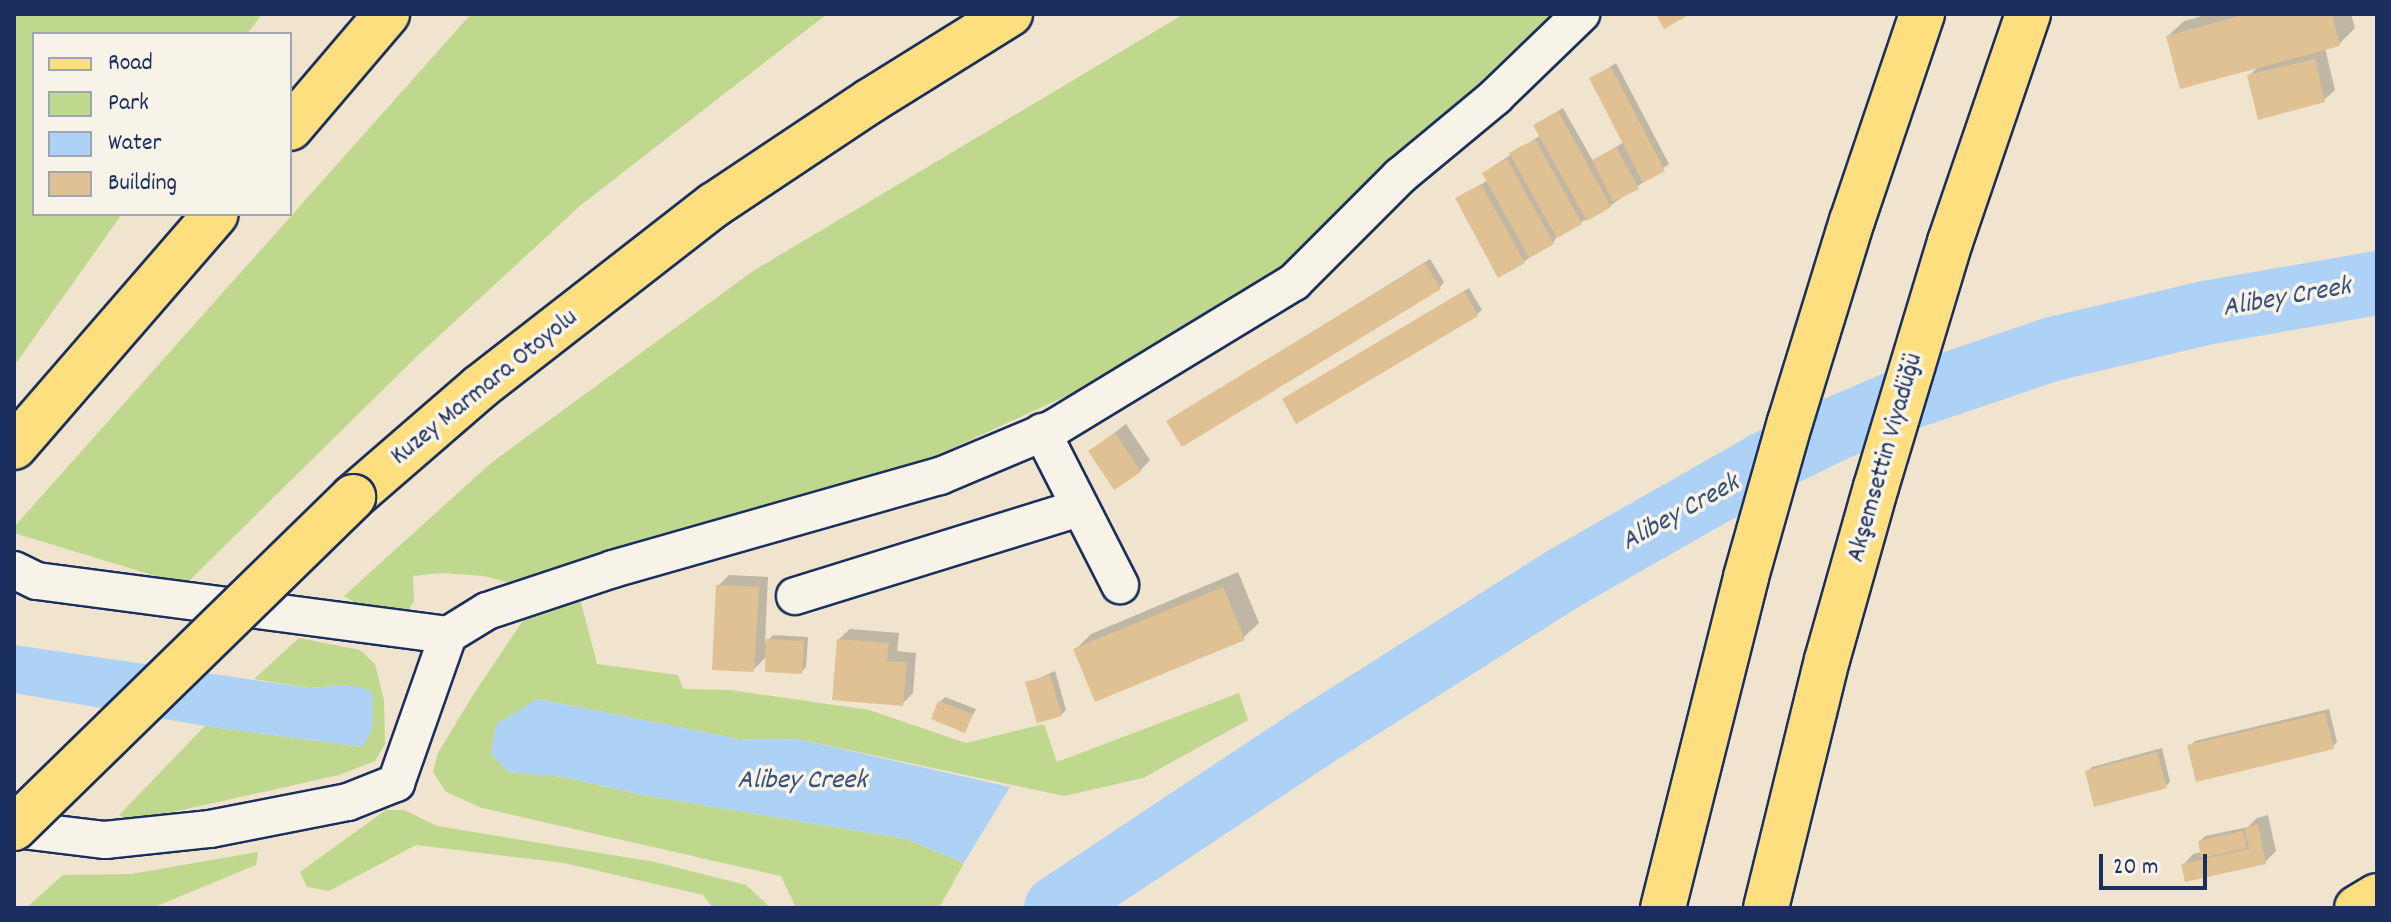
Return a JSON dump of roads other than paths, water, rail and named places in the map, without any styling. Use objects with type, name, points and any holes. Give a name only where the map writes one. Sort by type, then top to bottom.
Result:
[{"type":"main road","points":[[292,126],[387,14]]},
{"type":"main road","name":"Kuzey Marmara Otoyolu","points":[[14,829],[353,497],[480,387],[714,205],[870,101],[1010,14]]},
{"type":"main road","points":[[1663,908],[1746,577],[1790,422],[1852,221],[1922,14]]},
{"type":"main road","name":"Akşemsettin Viyadüğü","points":[[1766,908],[1827,660],[1876,487],[1950,242],[2028,14]]},
{"type":"main road","points":[[14,447],[214,216]]},
{"type":"main road","points":[[2357,908],[2377,896]]},
{"type":"street","points":[[14,829],[105,840],[210,829],[334,806],[396,783],[448,635],[487,611],[613,569],[940,476],[1042,432],[1294,282],[1400,176],[1495,97],[1581,14]]},
{"type":"street","points":[[1042,432],[1120,585]]},
{"type":"street","points":[[795,596],[1080,508]]},
{"type":"street","points":[[14,570],[37,581],[448,635]]},
{"type":"water","points":[[14,645],[309,688],[348,685],[372,691],[373,727],[363,747],[205,726],[14,693]]},
{"type":"water","name":"Alibey Creek","points":[[538,699],[739,739],[802,740],[1010,787],[964,863],[906,839],[642,795],[564,777],[508,772],[491,754],[496,724]]},
{"type":"waterway","name":"Alibey Creek","points":[[1056,908],[1310,739],[1568,576],[1764,464],[1833,430],[1905,399],[2053,349],[2205,313],[2377,283]]}]
